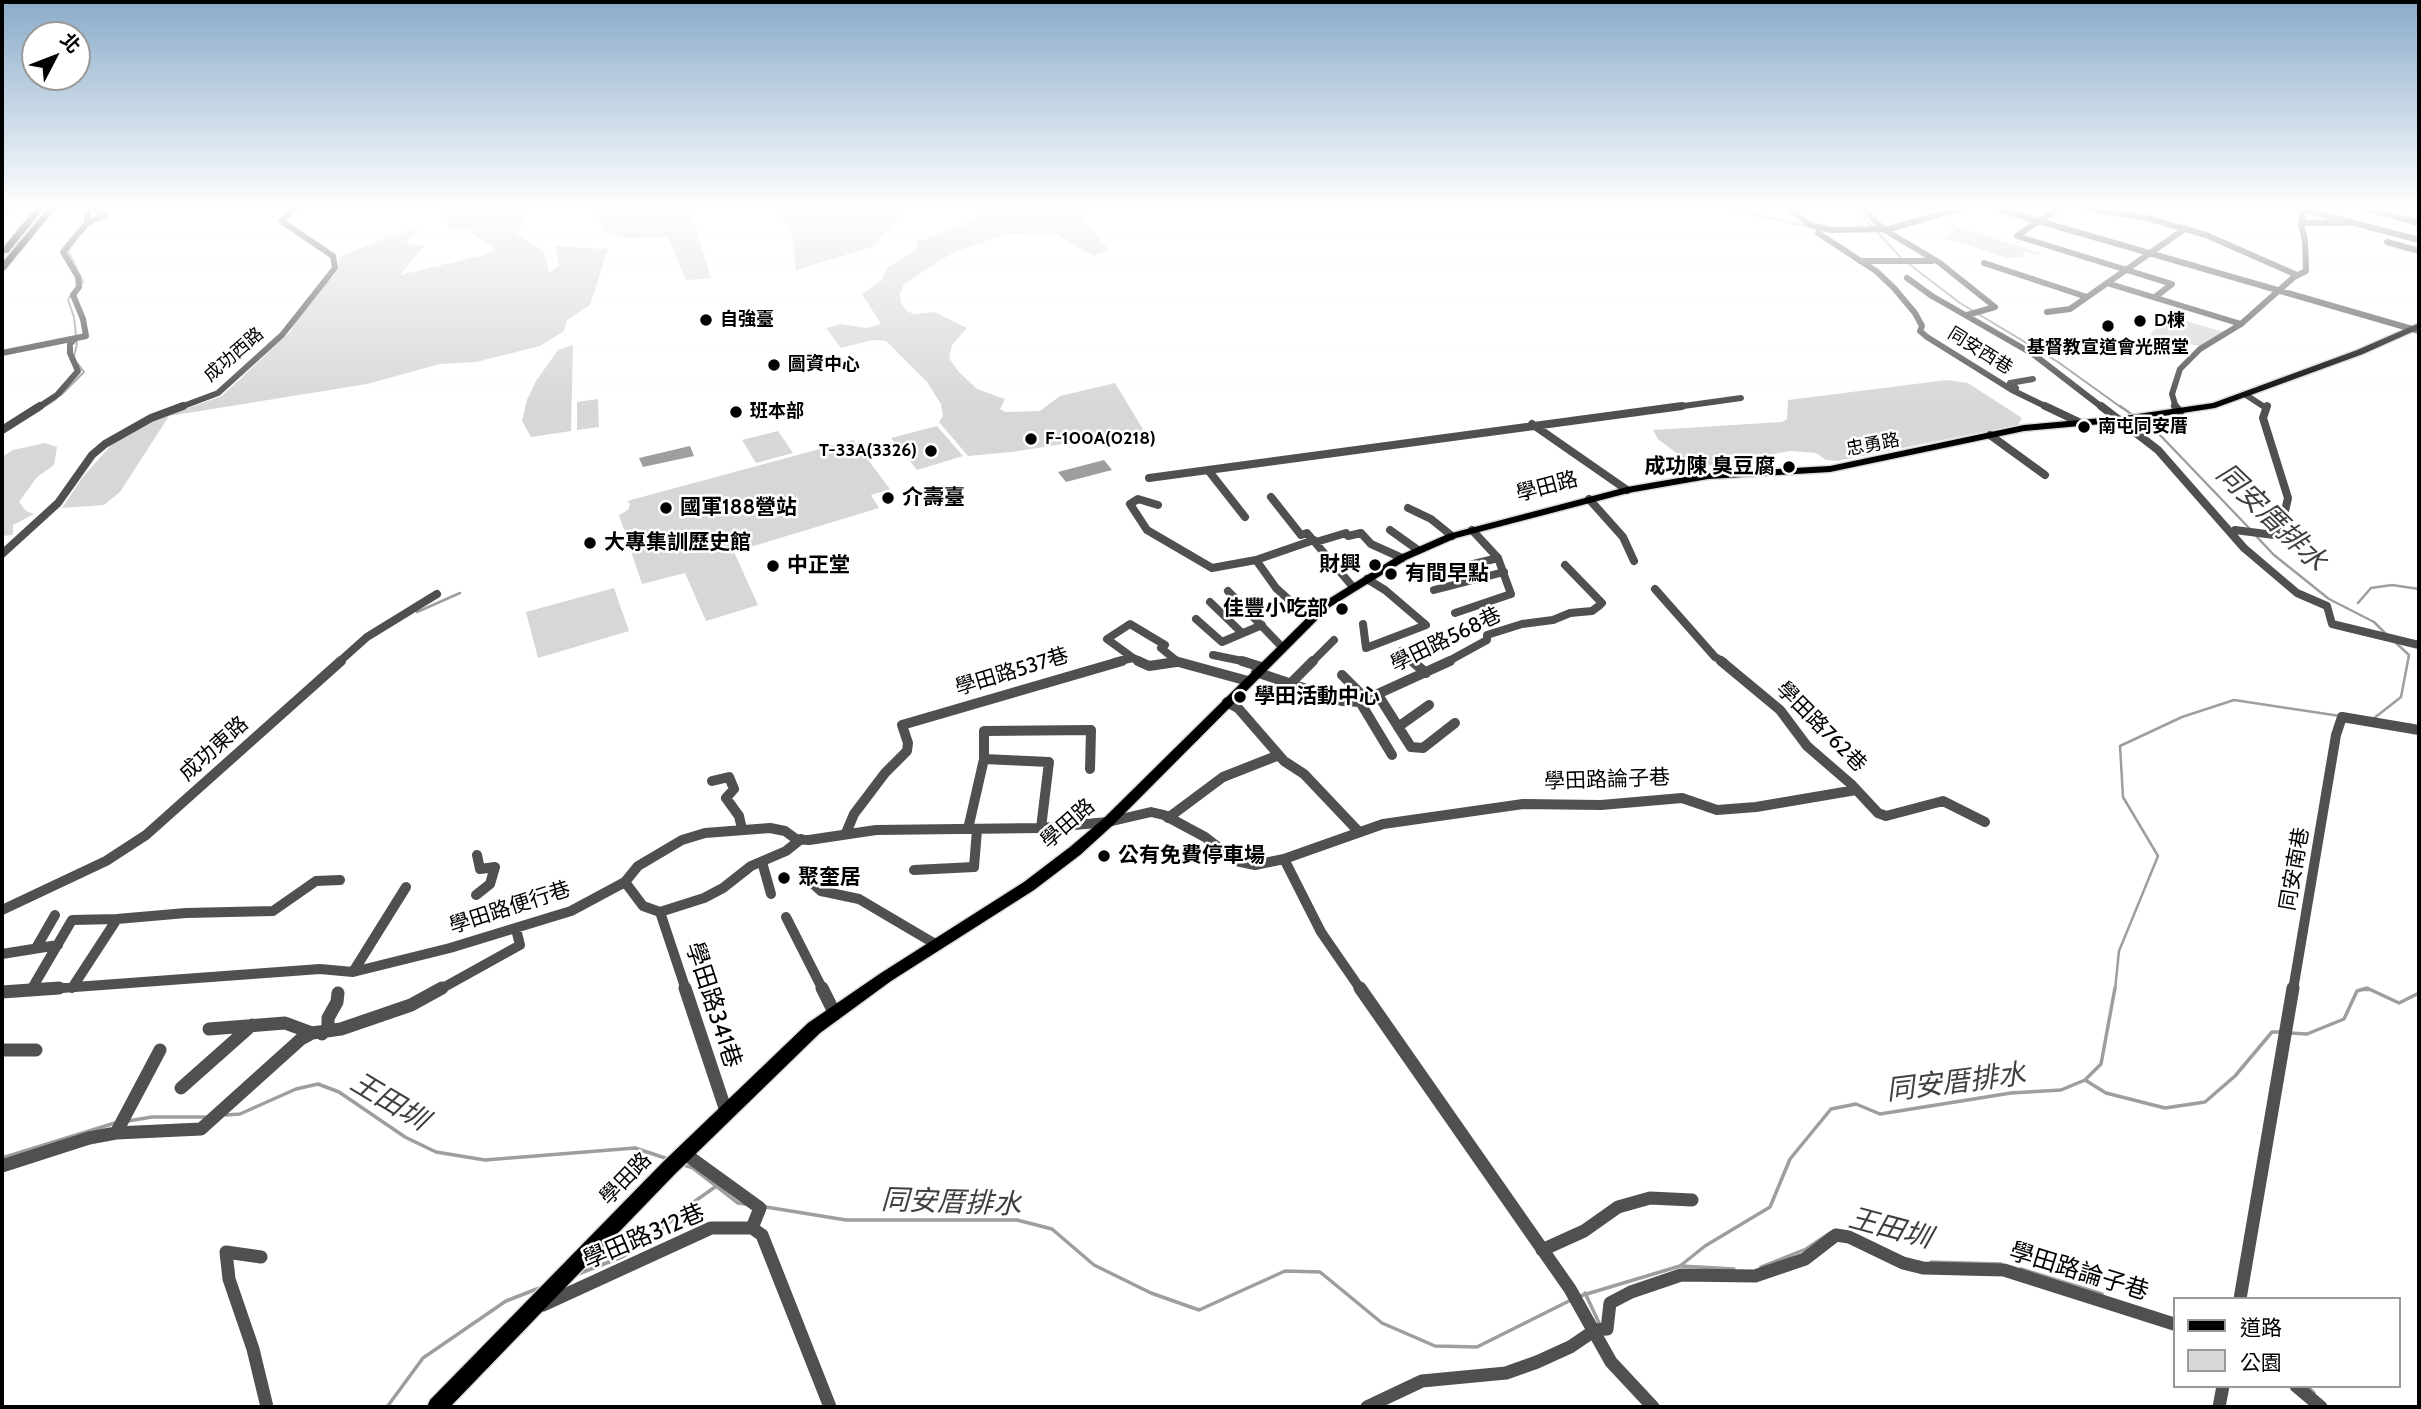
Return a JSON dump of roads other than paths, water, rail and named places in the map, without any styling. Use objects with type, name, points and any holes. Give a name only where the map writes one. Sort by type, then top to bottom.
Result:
[{"type":"main road","points":[[2122,419],[2180,412],[2246,395],[2417,329]]},
{"type":"main road","name":"忠勇路","points":[[1627,490],[1708,476],[1842,468],[2024,428],[2122,419]]},
{"type":"main road","name":"學田路","points":[[529,1312],[726,1111],[814,1028],[886,977],[1029,886],[1108,822],[1326,605],[1402,558],[1452,536],[1627,490]]},
{"type":"main road","points":[[437,1407],[529,1312]]},
{"type":"street","points":[[2,353],[86,336],[83,319],[73,295],[79,287],[77,275]]},
{"type":"street","name":"成功西路","points":[[2,554],[58,503],[92,455],[105,444],[151,418],[218,393],[282,334],[330,275]]},
{"type":"street","name":"同安西巷","points":[[1880,275],[1915,313],[1922,326],[1920,331],[1927,337],[2012,390],[2081,423]]},
{"type":"street","points":[[1955,275],[1995,307],[1967,314]]},
{"type":"street","points":[[2020,275],[2087,297]]},
{"type":"street","points":[[2047,312],[2070,309],[2119,275]]},
{"type":"street","points":[[2142,275],[2172,284],[2155,298]]},
{"type":"street","points":[[2223,275],[2417,329]]},
{"type":"street","points":[[2180,412],[2174,405],[2172,394],[2180,369],[2200,349],[2241,324],[2297,275]]},
{"type":"street","points":[[1907,278],[1932,296],[2034,354],[2122,419],[2168,459],[2244,548],[2297,593],[2327,606],[2332,624],[2406,639],[2419,645]]},
{"type":"street","points":[[2107,283],[2241,324]]},
{"type":"street","points":[[2,430],[57,395],[78,371],[70,353],[70,344],[76,339]]},
{"type":"street","points":[[2033,379],[2010,383],[2039,402]]},
{"type":"street","points":[[2235,530],[2280,533],[2288,498],[2263,418],[2267,407],[2246,395]]},
{"type":"street","points":[[1149,478],[1741,398]]},
{"type":"street","points":[[1533,425],[1627,490]]},
{"type":"street","points":[[1990,435],[2045,475]]},
{"type":"street","points":[[1208,470],[1245,517]]},
{"type":"street","points":[[1271,497],[1301,535],[1307,533],[1353,587]]},
{"type":"street","points":[[1158,505],[1138,499],[1130,504],[1147,530],[1210,567],[1256,560],[1346,533],[1348,536],[1361,533],[1371,544],[1402,558]]},
{"type":"street","points":[[1589,499],[1623,537],[1634,561]]},
{"type":"street","points":[[1408,508],[1431,519],[1452,536]]},
{"type":"street","points":[[1390,530],[1418,550]]},
{"type":"street","points":[[1455,613],[1511,594],[1498,558],[1472,530]]},
{"type":"street","points":[[1433,574],[1498,558]]},
{"type":"street","points":[[1256,560],[1276,588],[1310,619]]},
{"type":"street","name":"學田路568巷","points":[[1255,673],[1342,701],[1363,701],[1389,687],[1426,673],[1487,640],[1487,635],[1522,624],[1553,620],[1570,613],[1592,611],[1602,603],[1565,565]]},
{"type":"street","points":[[1434,590],[1504,572]]},
{"type":"street","points":[[1363,624],[1366,648],[1426,625],[1385,590],[1367,579]]},
{"type":"street","name":"學田路762巷","points":[[1655,589],[1715,657],[1727,664],[1780,710],[1807,746],[1872,808],[1886,816],[1943,801],[1984,822]]},
{"type":"street","points":[[1228,591],[1282,647]]},
{"type":"street","name":"成功東路","points":[[2,910],[106,861],[139,840],[367,637],[437,594]]},
{"type":"street","points":[[1210,602],[1242,633]]},
{"type":"street","points":[[1196,619],[1222,642],[1262,625]]},
{"type":"street","points":[[1133,658],[1107,639],[1130,624],[1165,645],[1161,648],[1176,662]]},
{"type":"street","points":[[1291,683],[1334,640]]},
{"type":"street","points":[[1401,651],[1426,673]]},
{"type":"street","points":[[1213,655],[1230,657],[1255,673]]},
{"type":"street","name":"學田路537巷","points":[[846,833],[855,814],[885,773],[907,751],[908,743],[902,725],[1133,658],[1149,666],[1176,662],[1255,673]]},
{"type":"street","points":[[1342,675],[1363,701],[1392,755]]},
{"type":"street","points":[[1378,695],[1411,747],[1423,748],[1455,723]]},
{"type":"street","points":[[1227,702],[1238,708],[1279,755],[1293,769],[1304,774],[1359,832]]},
{"type":"street","points":[[1398,727],[1430,705]]},
{"type":"street","name":"同安南巷","points":[[2240,1297],[2342,717],[2419,730]]},
{"type":"street","points":[[914,870],[974,867],[973,829],[984,759],[984,732],[1091,730],[1090,769]]},
{"type":"street","points":[[1168,817],[1223,777],[1279,755]]},
{"type":"street","points":[[984,759],[1049,762],[1041,828]]},
{"type":"street","points":[[712,781],[729,777],[734,789],[726,798],[740,816],[742,828]]},
{"type":"street","name":"學田路論子巷","points":[[1108,822],[1151,812],[1168,817],[1205,837],[1236,861],[1255,865],[1284,859],[1383,824],[1523,804],[1601,804],[1682,799],[1693,800],[1717,810],[1756,807],[1856,790]]},
{"type":"street","name":"學田路便行巷","points":[[2,993],[320,969],[354,972],[516,929],[570,911],[625,882],[638,866],[653,855],[682,840],[705,833],[742,828],[770,828],[802,839],[876,830],[1041,828],[1108,822]]},
{"type":"street","points":[[625,882],[642,906],[660,912],[704,898],[723,888],[744,870],[786,851],[802,839]]},
{"type":"street","points":[[476,895],[490,884],[495,867],[480,869],[477,855]]},
{"type":"street","points":[[1284,859],[1321,932],[1542,1250],[1595,1330],[1611,1362],[1653,1407]]},
{"type":"street","points":[[762,862],[771,894]]},
{"type":"street","points":[[32,990],[72,920],[273,911],[316,881],[340,880]]},
{"type":"street","points":[[811,882],[821,891],[859,900],[877,908],[937,945]]},
{"type":"street","points":[[354,972],[406,887]]},
{"type":"street","name":"學田路341巷","points":[[660,912],[726,1111]]},
{"type":"street","points":[[36,948],[55,915]]},
{"type":"street","points":[[786,918],[835,1014]]},
{"type":"street","points":[[72,988],[117,919]]},
{"type":"street","points":[[209,1028],[285,1023],[317,1033],[411,1005],[520,945],[516,929]]},
{"type":"street","points":[[2,954],[58,945]]},
{"type":"street","points":[[2,1166],[89,1138],[116,1133],[201,1129],[301,1039],[328,1028],[328,1018],[337,1002],[338,993]]},
{"type":"street","points":[[181,1088],[253,1025]]},
{"type":"street","points":[[2,1050],[36,1050]]},
{"type":"street","points":[[116,1133],[160,1050]]},
{"type":"street","points":[[684,1153],[760,1208],[752,1227],[762,1235],[830,1407]]},
{"type":"street","points":[[1542,1250],[1584,1231],[1618,1207],[1650,1198],[1692,1200]]},
{"type":"street","name":"學田路312巷","points":[[529,1312],[711,1228],[752,1227]]},
{"type":"street","name":"學田路論子巷","points":[[1367,1407],[1422,1381],[1506,1373],[1570,1347],[1595,1330],[1607,1329],[1610,1303],[1631,1292],[1681,1275],[1755,1276],[1805,1259],[1836,1235],[1849,1237],[1903,1263],[1923,1268],[2004,1270],[2172,1323]]},
{"type":"street","points":[[261,1257],[226,1252],[229,1279],[253,1349],[267,1407]]},
{"type":"street","points":[[2219,1407],[2223,1388]]},
{"type":"street","points":[[2298,1388],[2321,1407]]},
{"type":"waterway","points":[[79,275],[83,282],[80,285]]},
{"type":"waterway","name":"同安厝排水","points":[[1923,275],[1960,303],[2058,362],[2122,408]]},
{"type":"waterway","points":[[71,295],[68,300],[74,317],[77,344],[74,356]]},
{"type":"waterway","points":[[61,395],[84,372],[78,364]]},
{"type":"waterway","points":[[44,407],[56,399]]},
{"type":"waterway","name":"同安厝排水","points":[[2120,406],[2159,434],[2250,529]]},
{"type":"waterway","name":"同安厝排水","points":[[2256,536],[2274,555],[2329,599],[2374,622],[2387,635]]},
{"type":"waterway","points":[[2358,603],[2371,588],[2392,585],[2419,589]]},
{"type":"waterway","points":[[417,612],[460,593]]},
{"type":"waterway","name":"同安厝排水","points":[[2373,719],[2401,697],[2409,655],[2395,642]]},
{"type":"waterway","name":"同安厝排水","points":[[2115,990],[2119,951],[2158,856],[2123,797],[2120,746],[2182,717],[2234,700],[2340,716]]},
{"type":"waterway","name":"同安厝排水","points":[[2085,1080],[2101,1064],[2115,988]]},
{"type":"waterway","points":[[2290,1033],[2307,1034],[2344,1019],[2357,991],[2367,988],[2399,1003],[2419,993]]},
{"type":"waterway","points":[[2361,990],[2371,990]]},
{"type":"waterway","points":[[2085,1080],[2106,1093],[2165,1108],[2205,1102],[2235,1076],[2272,1032],[2280,1032]]},
{"type":"waterway","name":"同安厝排水","points":[[1586,1294],[1680,1266],[1705,1246],[1770,1207],[1790,1159],[1831,1109],[1856,1104],[1880,1114],[2011,1093],[2061,1090],[2085,1080]]},
{"type":"waterway","name":"王田圳","points":[[226,1115],[240,1114],[296,1089],[318,1084],[339,1092],[405,1137],[436,1152],[485,1160],[635,1148],[668,1159]]},
{"type":"waterway","name":"王田圳","points":[[128,1121],[152,1117],[205,1117]]},
{"type":"waterway","name":"王田圳","points":[[2,1158],[115,1123]]},
{"type":"waterway","name":"同安厝排水","points":[[684,1165],[693,1168],[738,1203],[745,1204]]},
{"type":"waterway","name":"同安厝排水","points":[[578,1274],[622,1257],[653,1238],[684,1209],[715,1187]]},
{"type":"waterway","name":"同安厝排水","points":[[766,1207],[846,1220],[1017,1220],[1052,1229],[1094,1265],[1151,1293],[1199,1310],[1285,1271],[1320,1272],[1382,1323],[1435,1346],[1477,1347],[1571,1300]]},
{"type":"waterway","name":"王田圳","points":[[1761,1267],[1806,1249],[1830,1233]]},
{"type":"waterway","name":"王田圳","points":[[1931,1262],[2001,1264]]},
{"type":"waterway","name":"王田圳","points":[[1681,1266],[1734,1269]]},
{"type":"waterway","name":"王田圳","points":[[2021,1269],[2102,1294]]},
{"type":"waterway","name":"同安厝排水","points":[[387,1407],[423,1358],[506,1301],[542,1287]]},
{"type":"waterway","name":"同安厝排水","points":[[1580,1296],[1586,1294]]},
{"type":"waterway","points":[[1586,1294],[1600,1325]]},
{"type":"waterway","name":"王田圳","points":[[2309,1388],[2314,1393]]},
{"type":"place","name":"自強臺","points":[[706,320]]},
{"type":"place","name":"D棟","points":[[2140,321]]},
{"type":"place","name":"基督教宣道會光照堂","points":[[2108,326]]},
{"type":"place","name":"圖資中心","points":[[774,365]]},
{"type":"place","name":"班本部","points":[[736,412]]},
{"type":"place","name":"南屯同安厝","points":[[2084,427]]},
{"type":"place","name":"F-100A(0218)","points":[[1031,439]]},
{"type":"place","name":"T-33A(3326)","points":[[931,451]]},
{"type":"place","name":"成功陳 臭豆腐","points":[[1789,467]]},
{"type":"place","name":"介壽臺","points":[[888,498]]},
{"type":"place","name":"國軍188營站","points":[[666,508]]},
{"type":"place","name":"大專集訓歷史館","points":[[590,543]]},
{"type":"place","name":"財興","points":[[1375,565]]},
{"type":"place","name":"中正堂","points":[[773,566]]},
{"type":"place","name":"有間早點","points":[[1391,574]]},
{"type":"place","name":"佳豐小吃部","points":[[1342,609]]},
{"type":"place","name":"學田活動中心","points":[[1240,697]]},
{"type":"place","name":"公有免費停車場","points":[[1104,856]]},
{"type":"place","name":"聚奎居","points":[[784,878]]}]
